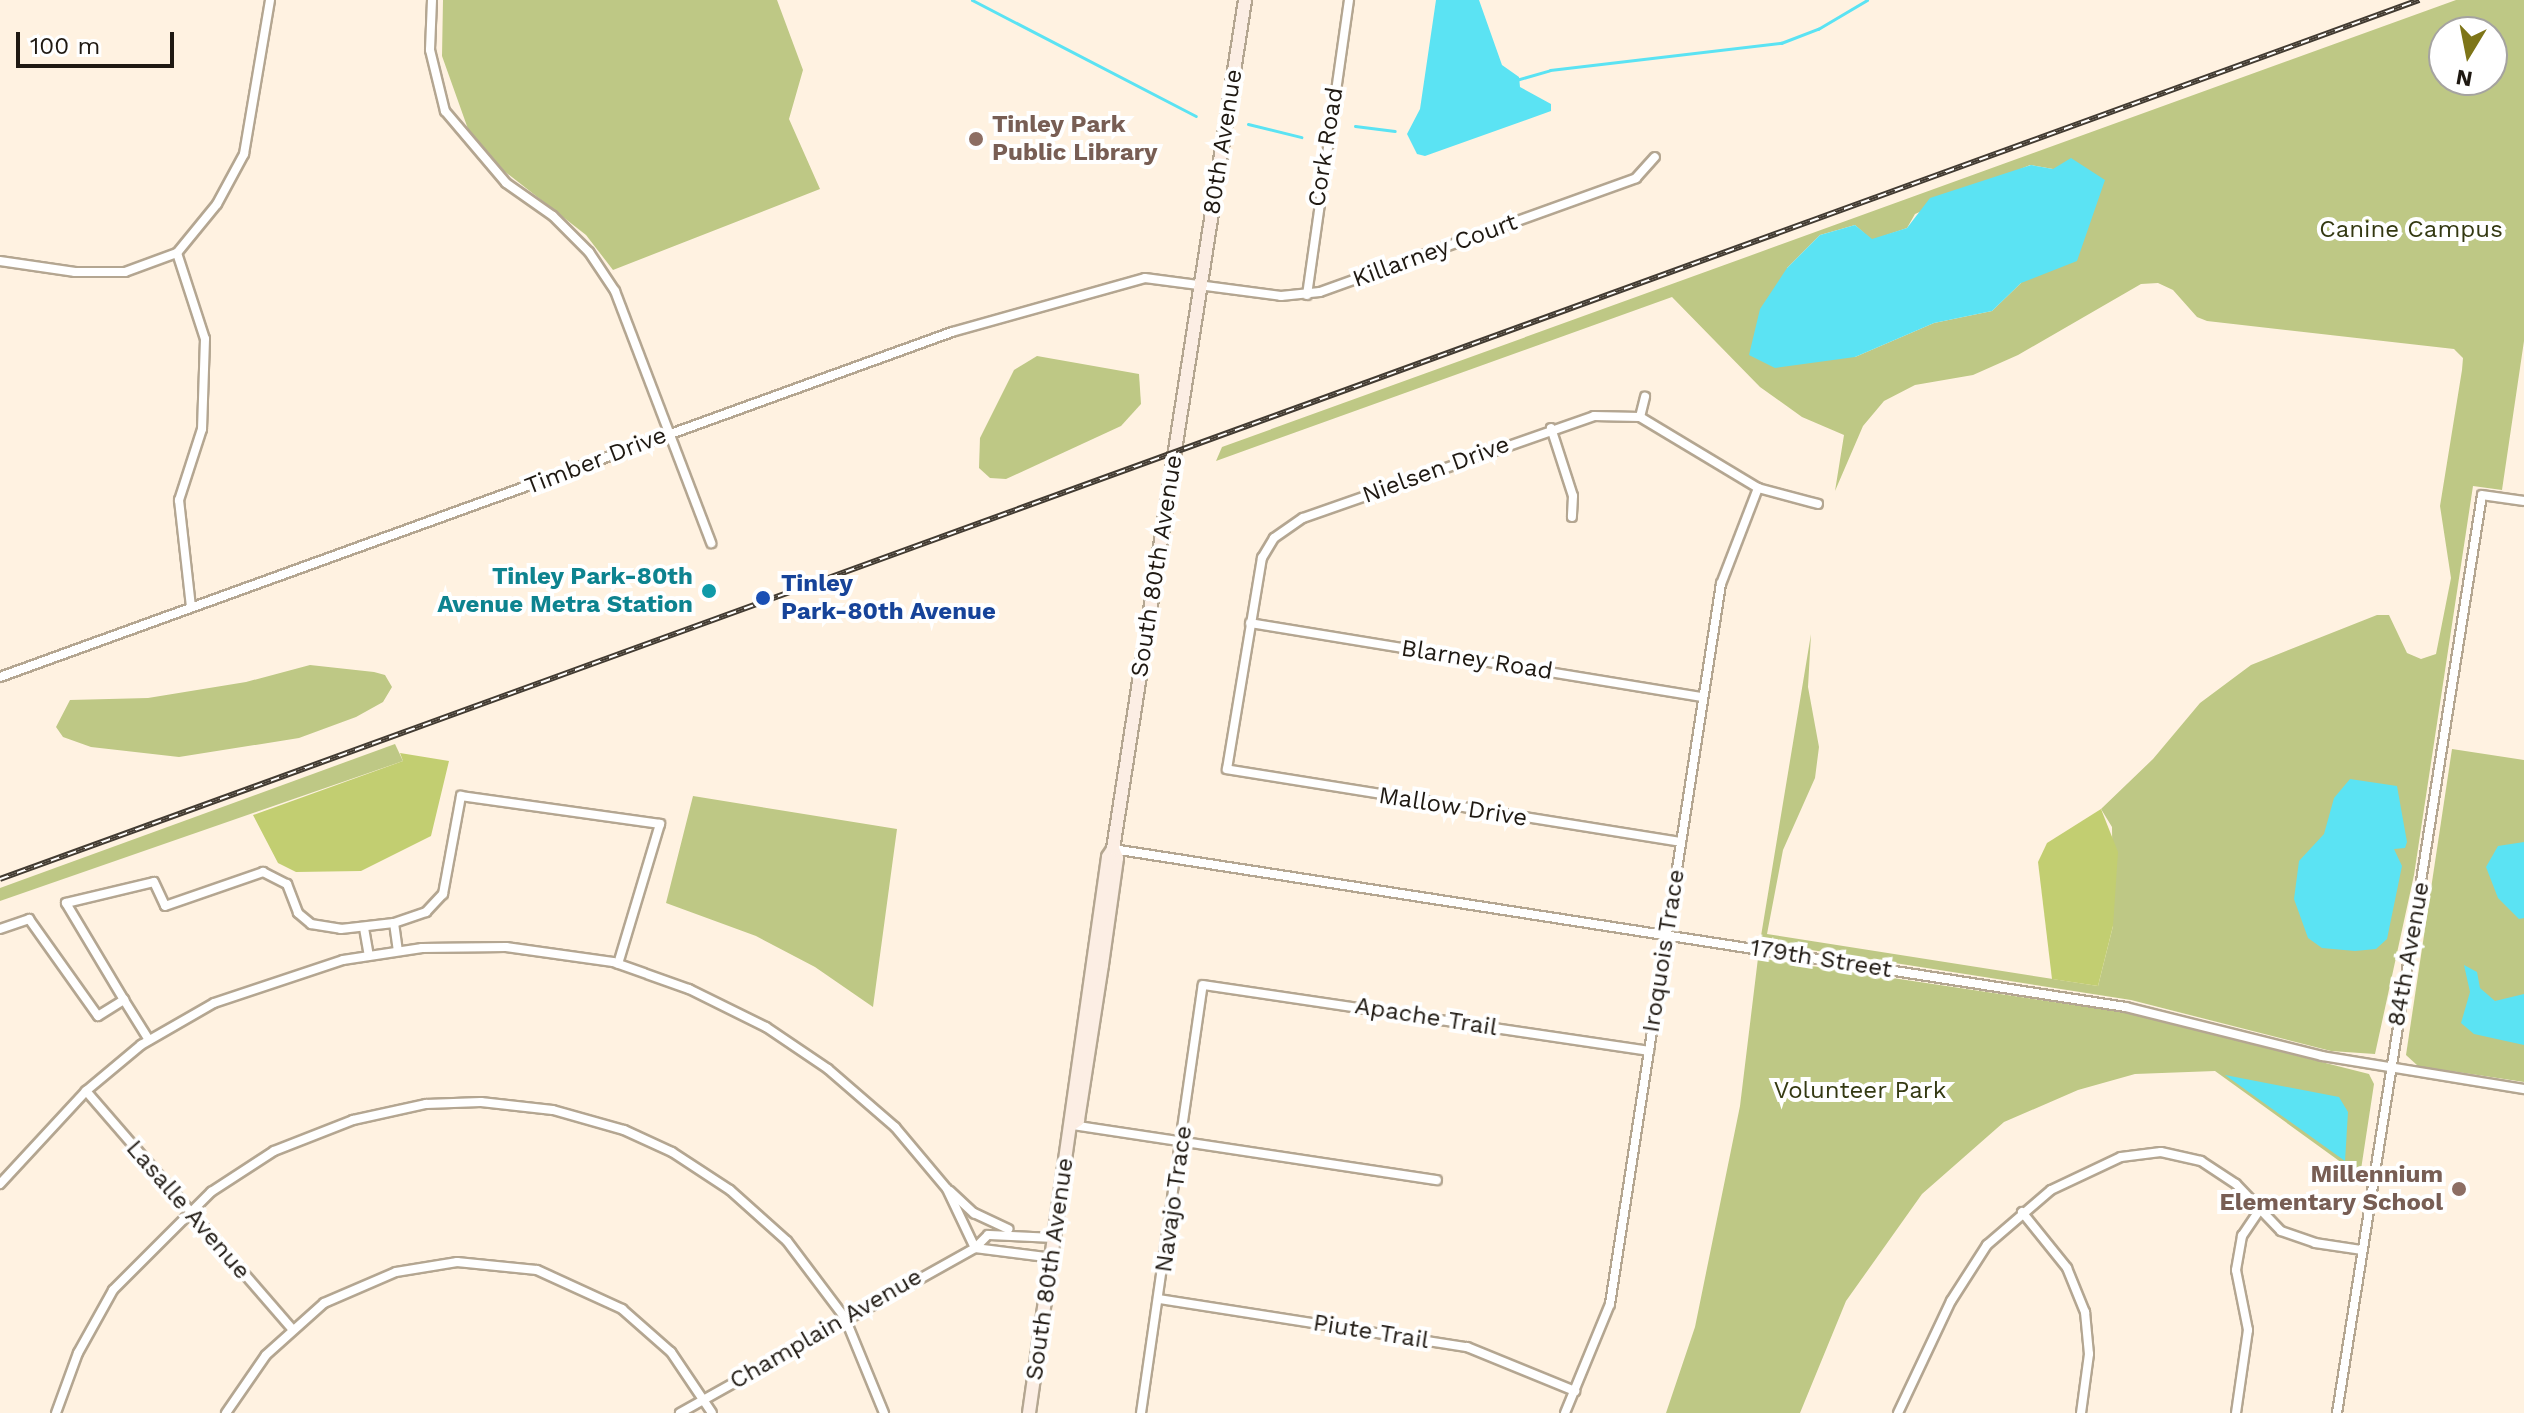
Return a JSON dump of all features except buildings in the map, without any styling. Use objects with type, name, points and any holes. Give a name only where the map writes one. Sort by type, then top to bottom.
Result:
[{"type":"street","points":[[0,261],[75,272],[125,272],[177,253],[217,204],[244,154],[270,0]]},
{"type":"street","points":[[432,0],[430,50],[445,111],[506,183],[553,216],[589,252],[615,291],[711,543]]},
{"type":"street","name":"80th Avenue","points":[[1201,284],[1245,0]]},
{"type":"street","name":"Cork Road","points":[[1307,295],[1349,0]]},
{"type":"street","name":"Killarney Court","points":[[1201,284],[1281,296],[1307,295],[1636,178],[1655,157]]},
{"type":"street","points":[[177,253],[205,339],[202,429],[179,500],[191,607]]},
{"type":"street","name":"Timber Drive","points":[[0,677],[952,332],[1145,278],[1201,284]]},
{"type":"street","name":"South 80th Avenue","points":[[1029,1413],[1108,857],[1113,849],[1201,284]]},
{"type":"street","points":[[1640,417],[1645,397]]},
{"type":"street","name":"Nielsen Drive","points":[[1227,769],[1264,552],[1291,524],[1551,428],[1594,416],[1640,417],[1758,488],[1818,504]]},
{"type":"street","points":[[1551,428],[1573,496],[1572,517]]},
{"type":"street","name":"Iroquois Trace","points":[[1565,1413],[1610,1304],[1721,584],[1758,488]]},
{"type":"street","name":"84th Avenue","points":[[2337,1413],[2389,1068],[2451,712],[2482,495],[2524,501]]},
{"type":"street","name":"Blarney Road","points":[[1250,623],[1703,697]]},
{"type":"street","name":"Mallow Drive","points":[[1227,769],[1681,842]]},
{"type":"street","points":[[149,1040],[66,903],[154,882],[165,906],[263,872],[287,884],[305,921],[328,929],[394,923],[426,912],[443,894],[461,796],[660,824],[618,964]]},
{"type":"street","name":"179th Street","points":[[1113,849],[2126,1007],[2389,1068],[2524,1089]]},
{"type":"street","points":[[0,929],[29,919],[98,1016],[124,1000]]},
{"type":"street","points":[[394,923],[398,950]]},
{"type":"street","points":[[364,928],[369,956]]},
{"type":"street","points":[[0,1184],[86,1091],[149,1040],[244,990],[305,969],[398,950],[506,947],[618,964],[724,1004],[798,1047],[895,1127],[947,1189],[974,1213],[1016,1232]]},
{"type":"street","name":"Apache Trail","points":[[1203,985],[1649,1051]]},
{"type":"street","name":"Navajo Trace","points":[[1141,1413],[1203,985]]},
{"type":"street","name":"Lasalle Avenue","points":[[86,1091],[291,1328]]},
{"type":"street","points":[[56,1413],[78,1353],[113,1290],[188,1210],[274,1151],[353,1120],[426,1104],[531,1106],[624,1130],[704,1172],[787,1241],[845,1318],[884,1413]]},
{"type":"street","points":[[1071,1125],[1183,1139],[1437,1180]]},
{"type":"street","points":[[1898,1413],[1971,1267],[2022,1212],[2091,1169],[2151,1152],[2188,1156],[2212,1166],[2236,1184],[2258,1212],[2299,1239],[2362,1250]]},
{"type":"street","points":[[947,1189],[975,1248],[1053,1258]]},
{"type":"street","points":[[2022,1212],[2067,1268],[2080,1295],[2089,1341],[2081,1413]]},
{"type":"street","points":[[2236,1413],[2248,1330],[2236,1270],[2242,1236],[2258,1212]]},
{"type":"street","name":"Champlain Avenue","points":[[680,1413],[975,1248],[988,1235],[1016,1232],[1056,1238]]},
{"type":"street","points":[[226,1413],[252,1371],[291,1328],[341,1293],[408,1268],[457,1262],[525,1267],[568,1280],[622,1309],[671,1352],[705,1398],[712,1413]]},
{"type":"street","name":"Piute Trail","points":[[1159,1299],[1467,1347],[1575,1391]]},
{"type":"green space","points":[[443,0],[777,0],[803,70],[789,119],[820,189],[613,270],[586,235],[504,171],[468,129],[442,56]]},
{"type":"green space","name":"Canine Campus","points":[[2456,0],[2524,0],[2524,341],[2502,490],[2473,486],[2414,875],[2375,1054],[2331,1051],[2131,1000],[1760,942],[1811,634],[1808,687],[1819,747],[1815,778],[1783,850],[1767,934],[2098,986],[2113,926],[2112,827],[2101,809],[2153,759],[2200,703],[2251,665],[2377,615],[2389,615],[2407,653],[2421,659],[2436,654],[2451,578],[2440,506],[2462,370],[2463,358],[2454,349],[2207,321],[2197,317],[2173,290],[2158,283],[2141,284],[2018,355],[1973,375],[1915,385],[1884,401],[1863,426],[1835,491],[1844,435],[1802,417],[1760,387],[1672,297],[1216,461],[1222,447]],"holes":[[[2030,165],[2053,169],[2021,283],[1992,311],[1934,323],[1855,357],[1787,268],[1820,235],[1855,225],[1872,240],[1907,228],[1915,214]]]},
{"type":"green space","points":[[1037,356],[1139,374],[1141,404],[1121,426],[1006,479],[990,478],[979,468],[980,438],[1014,370]]},
{"type":"green space","points":[[310,665],[374,672],[385,675],[392,687],[383,702],[356,717],[299,738],[179,757],[91,747],[63,737],[56,727],[70,700],[148,698],[246,682]]},
{"type":"green space","points":[[395,744],[403,761],[0,901],[0,888]]},
{"type":"green space","points":[[2452,749],[2524,760],[2524,1082],[2418,1066],[2406,1055]]},
{"type":"green space","points":[[400,753],[449,761],[431,836],[361,871],[296,872],[278,863],[253,815],[403,761]]},
{"type":"green space","points":[[693,796],[897,829],[873,1007],[815,967],[756,936],[666,903]]},
{"type":"green space","points":[[2101,809],[2118,852],[2113,926],[2098,986],[2052,979],[2038,862],[2047,843]]},
{"type":"green space","name":"Volunteer Park","points":[[1758,958],[2128,1013],[2369,1074],[2374,1084],[2360,1176],[2215,1071],[2135,1074],[2078,1090],[2004,1122],[1922,1194],[1846,1301],[1800,1413],[1666,1413],[1695,1327],[1740,1106]]},
{"type":"water","points":[[1436,0],[1479,0],[1502,65],[1519,77],[1520,87],[1551,104],[1551,111],[1425,156],[1417,154],[1407,134],[1420,109]]},
{"type":"water","points":[[2071,158],[2105,180],[2077,261],[2021,283],[1992,311],[1934,323],[1855,357],[1775,368],[1749,355],[1760,309],[1787,268],[1820,235],[1855,225],[1872,239],[1907,228],[1930,198],[2031,165],[2053,169]]},
{"type":"water","points":[[2350,779],[2397,786],[2407,842],[2405,848],[2394,849],[2402,866],[2387,939],[2376,949],[2355,951],[2322,948],[2308,938],[2294,899],[2299,861],[2324,834],[2334,798]]},
{"type":"water","points":[[2524,842],[2524,918],[2519,919],[2498,898],[2486,867],[2498,846]]},
{"type":"water","points":[[2464,965],[2477,972],[2480,988],[2495,1001],[2524,994],[2524,1045],[2474,1034],[2461,1023],[2470,992]]},
{"type":"water","points":[[2225,1075],[2339,1097],[2348,1112],[2345,1161]]},
{"type":"waterway","points":[[972,0],[1196,116]]},
{"type":"waterway","points":[[1516,80],[1550,70],[1781,43],[1818,29],[1867,0]]},
{"type":"waterway","points":[[1248,124],[1301,137]]},
{"type":"waterway","points":[[1355,126],[1395,131]]},
{"type":"railway","points":[[0,879],[2419,0]]},
{"type":"place","name":"Tinley Park Public Library","points":[[976,139]]},
{"type":"place","name":"Tinley Park-80th Avenue Metra Station","points":[[709,591]]},
{"type":"place","name":"Tinley Park-80th Avenue","points":[[763,598]]},
{"type":"place","name":"Millennium Elementary School","points":[[2459,1189]]}]
